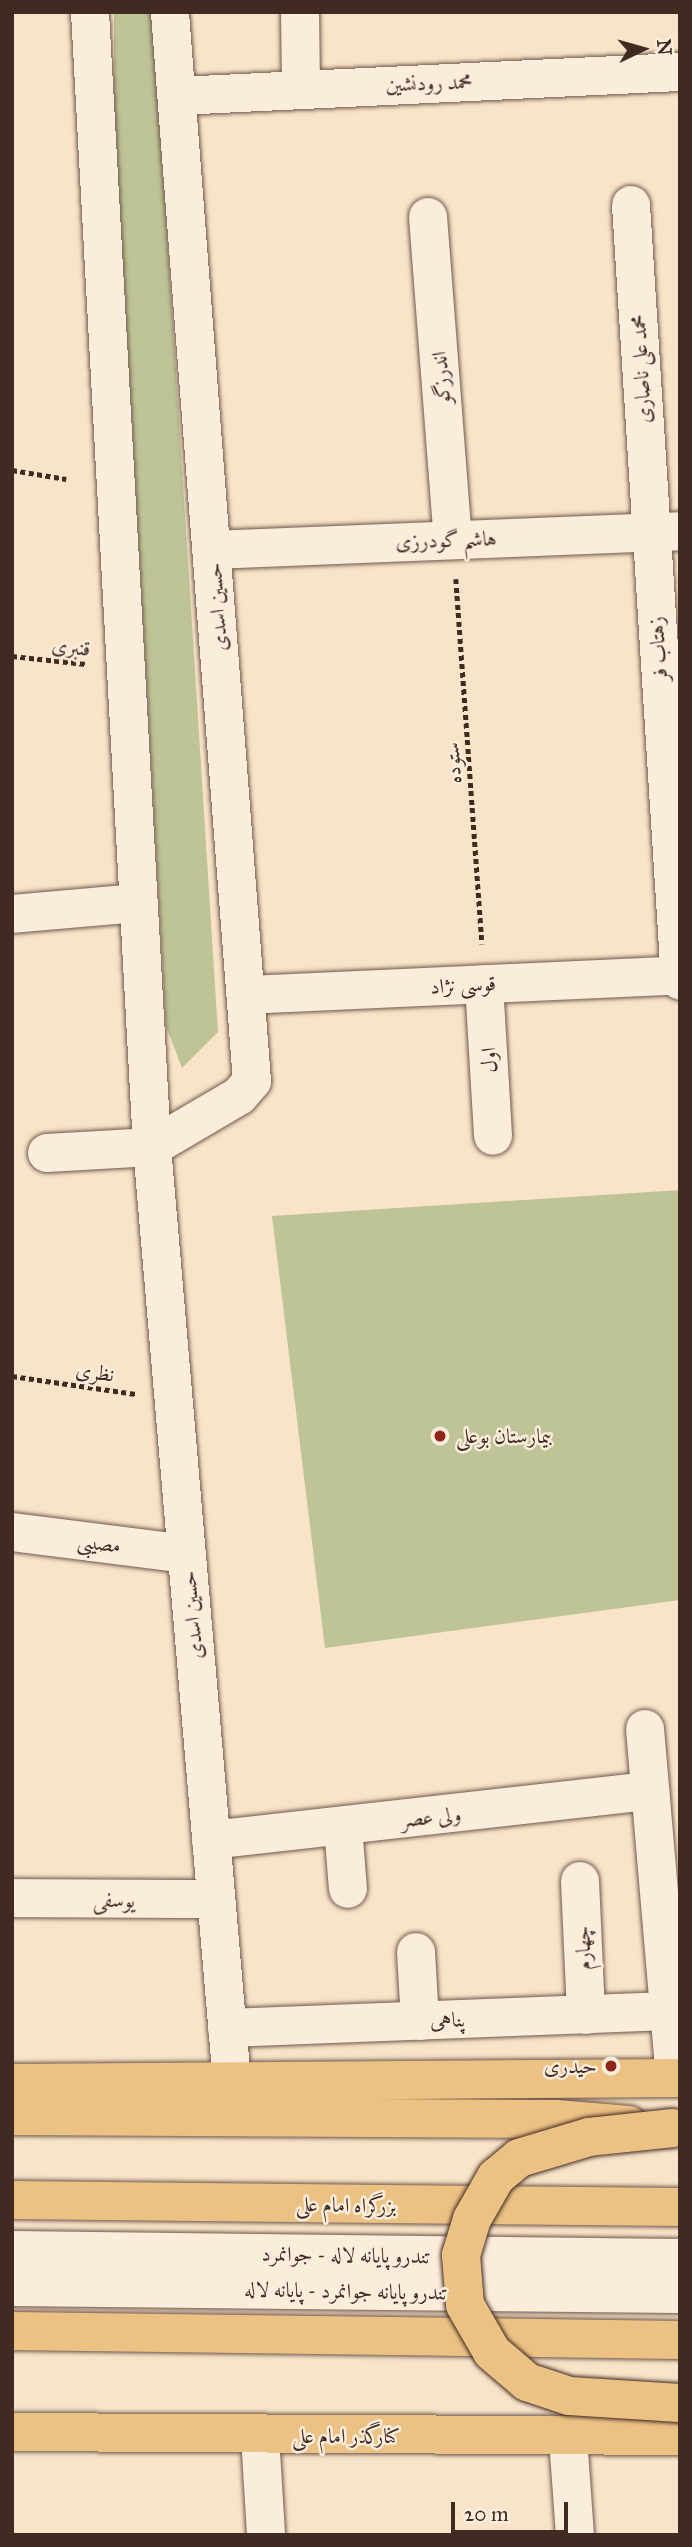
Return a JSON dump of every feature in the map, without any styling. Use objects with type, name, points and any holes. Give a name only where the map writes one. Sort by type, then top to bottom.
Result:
[{"type":"main road","points":[[13,2092],[232,2083],[678,2078]]},
{"type":"main road","points":[[13,2092],[556,2119],[676,2128]]},
{"type":"main road","points":[[676,2128],[589,2137],[519,2158],[496,2177],[472,2219],[461,2255],[465,2305],[492,2352],[527,2382],[569,2396],[680,2403]]},
{"type":"main road","name":"بزرگراه امام علی","points":[[12,2200],[680,2207]]},
{"type":"main road","points":[[12,2331],[680,2340]]},
{"type":"main road","name":"کنارگذر امام علی","points":[[12,2432],[568,2438],[680,2436]]},
{"type":"street","name":"حسین اسدی","points":[[90,12],[152,1147],[232,2083]]},
{"type":"street","name":"حسین اسدی","points":[[152,1147],[239,1096],[251,1081],[170,12]]},
{"type":"street","points":[[300,12],[301,88]]},
{"type":"street","name":"محمد رودنشین","points":[[178,96],[301,88],[680,72]]},
{"type":"street","name":"محمد علی ناصاری","points":[[631,205],[665,532]]},
{"type":"street","name":"اندرزگو","points":[[428,217],[453,540]]},
{"type":"street","name":"هاشم گودرزی","points":[[212,550],[665,532]]},
{"type":"street","name":"زهتاب فر","points":[[665,532],[680,977]]},
{"type":"street","points":[[12,914],[139,903]]},
{"type":"street","name":"قوسی نژاد","points":[[246,995],[680,977]]},
{"type":"street","name":"اول","points":[[484,984],[493,1136]]},
{"type":"street","points":[[47,1153],[152,1147]]},
{"type":"street","name":"مصیبی","points":[[12,1532],[187,1554]]},
{"type":"street","points":[[645,1729],[678,2078]]},
{"type":"street","name":"ولی عصر","points":[[211,1840],[650,1791]]},
{"type":"street","points":[[343,1826],[348,1889]]},
{"type":"street","name":"چهارم","points":[[580,1881],[586,2015]]},
{"type":"street","name":"یوسفی","points":[[12,1898],[216,1899]]},
{"type":"street","points":[[416,1952],[420,2021]]},
{"type":"street","name":"پناهی","points":[[227,2028],[670,2011]]},
{"type":"street","name":"تندرو پایانه لاله - جوانمرد","points":[[12,2250],[680,2258]]},
{"type":"street","name":"تندرو پایانه جوانمرد - پایانه لاله","points":[[12,2287],[680,2294]]},
{"type":"street","points":[[260,2436],[266,2535]]},
{"type":"street","points":[[568,2438],[575,2535]]},
{"type":"path","points":[[12,470],[66,479]]},
{"type":"path","name":"ستوده","points":[[453,540],[484,984]]},
{"type":"path","name":"قنبری","points":[[12,656],[125,668]]},
{"type":"path","name":"نظری","points":[[12,1376],[173,1399]]},
{"type":"green space","points":[[114,12],[153,12],[218,1032],[182,1068],[166,1026],[114,109]]},
{"type":"green space","name":"بیمارستان بوعلی","points":[[680,1190],[680,1600],[325,1648],[272,1216]]},
{"type":"place","name":"بیمارستان بوعلی","points":[[440,1436]]},
{"type":"place","name":"حیدری","points":[[611,2066]]}]
